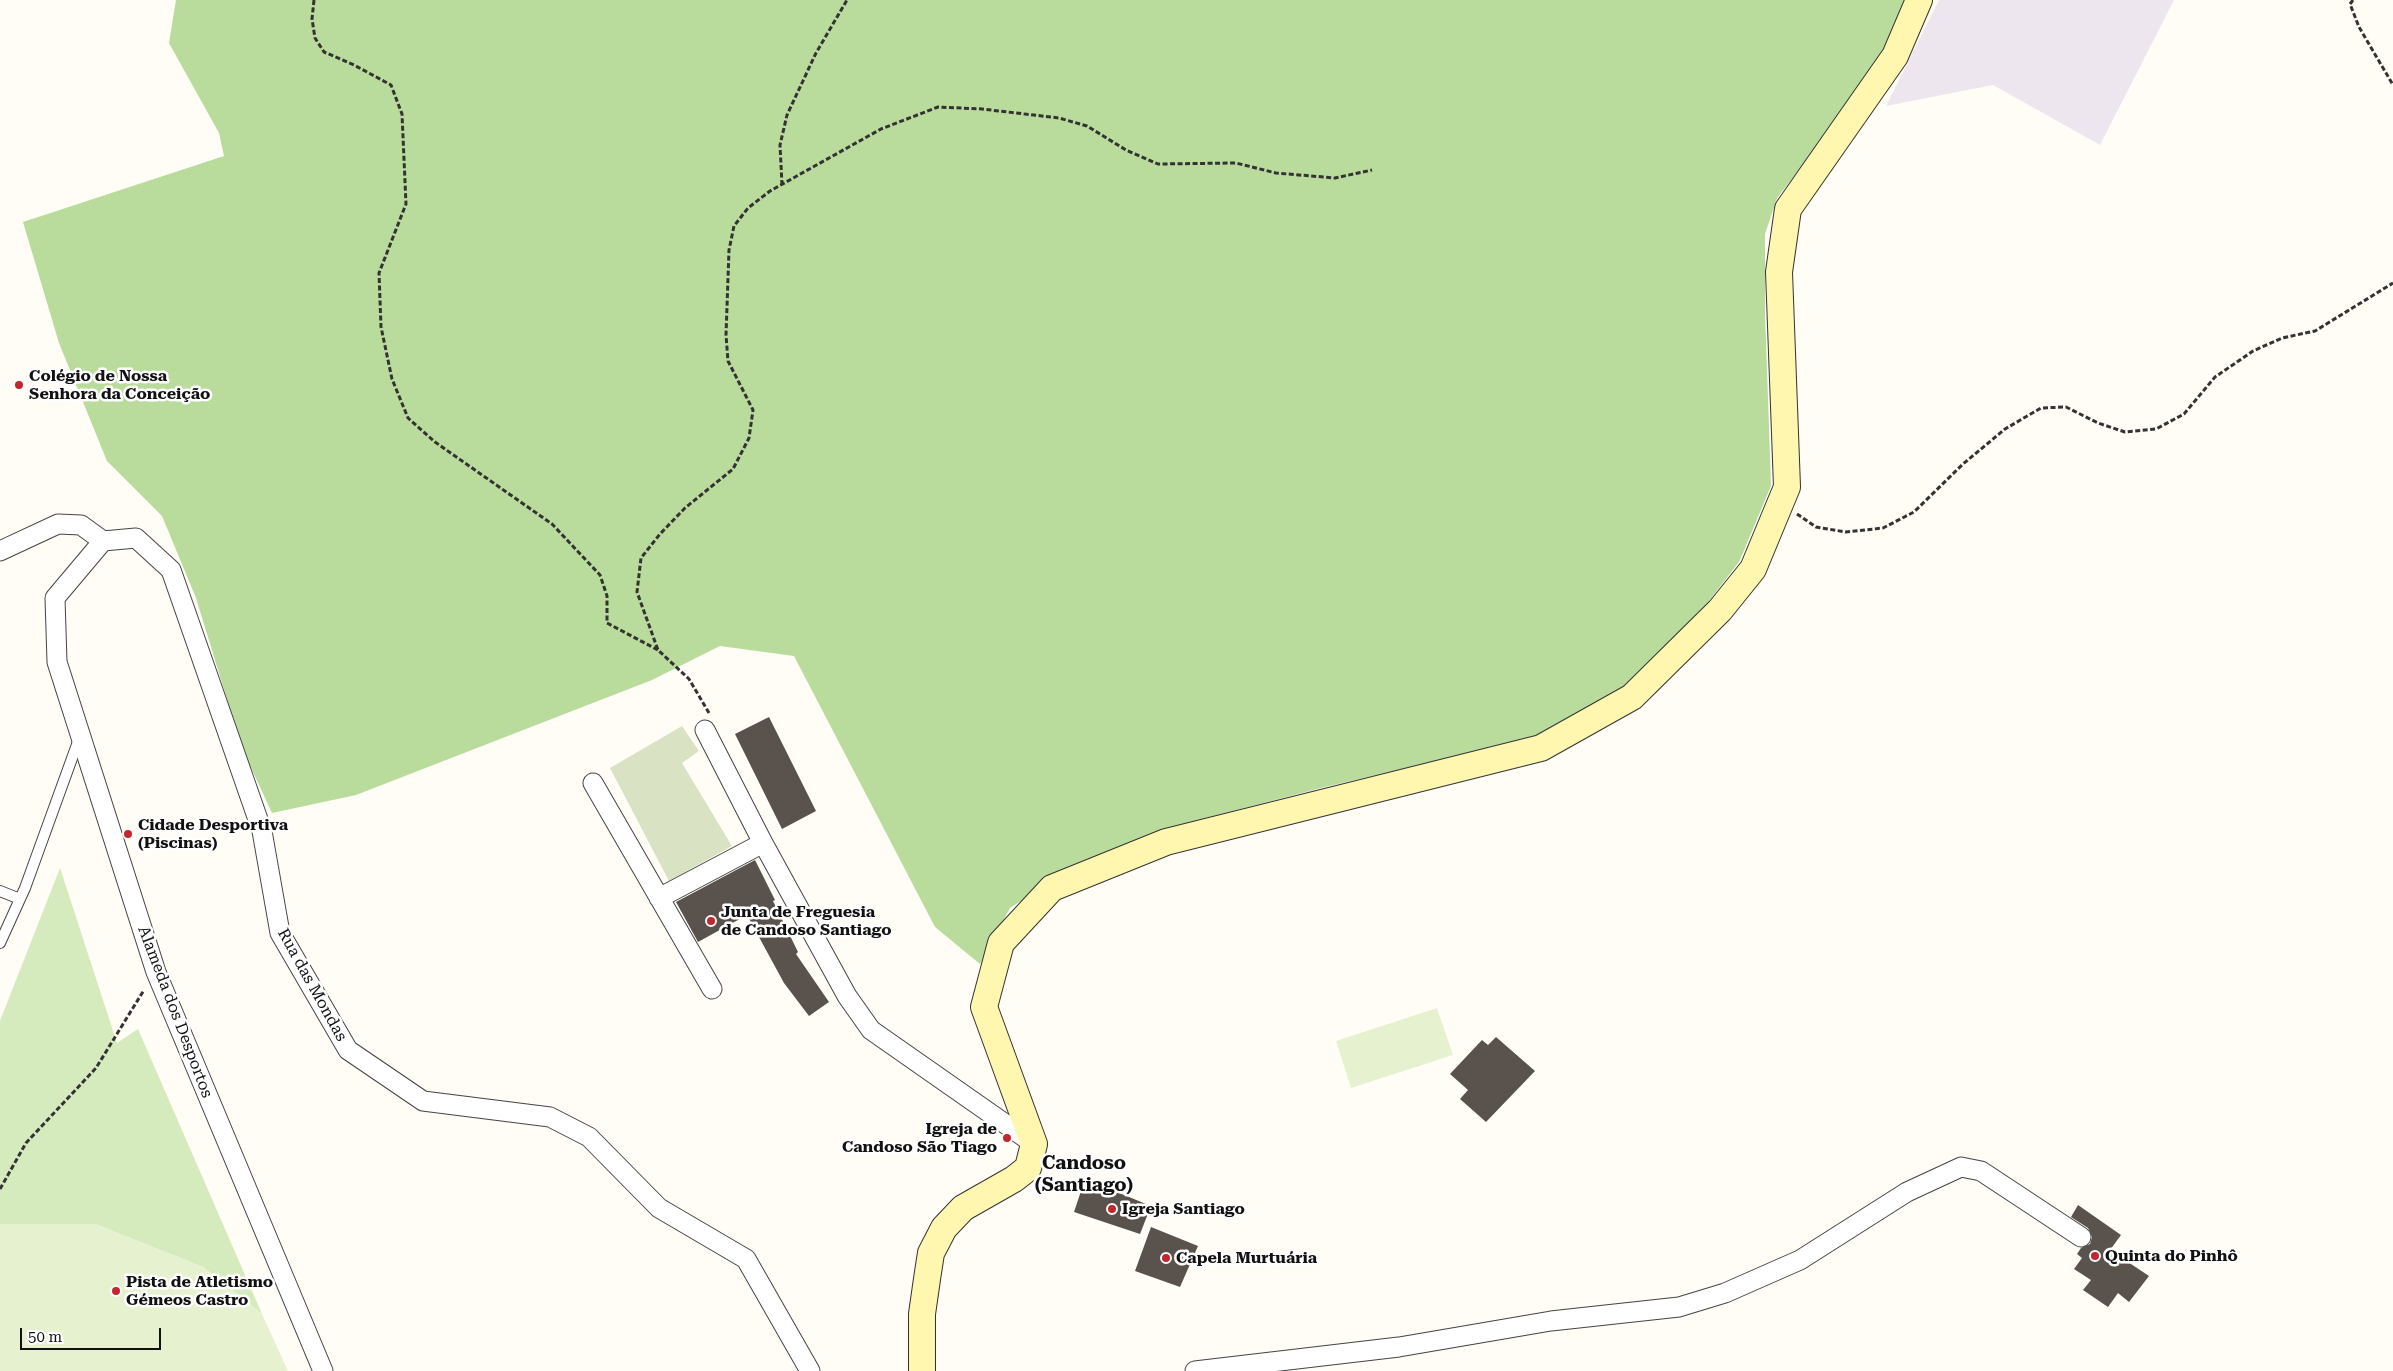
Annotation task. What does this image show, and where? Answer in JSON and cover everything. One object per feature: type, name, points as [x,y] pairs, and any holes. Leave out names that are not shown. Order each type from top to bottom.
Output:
[{"type":"street","points":[[922,1371],[922,1314],[931,1253],[944,1228],[963,1208],[1014,1179],[1028,1168],[1034,1144],[984,1007],[1000,943],[1052,888],[1166,842],[1541,748],[1632,697],[1720,610],[1753,569],[1787,487],[1779,272],[1788,208],[1896,56],[1919,0]]},
{"type":"street","points":[[0,551],[58,524],[81,525],[103,541]]},
{"type":"street","name":"Rua das Mondas","points":[[103,541],[136,538],[171,570],[262,831],[280,933],[348,1050],[423,1101],[550,1117],[589,1137],[659,1208],[746,1259],[810,1371]]},
{"type":"street","name":"Alameda dos Desportos","points":[[103,541],[55,598],[57,662],[156,972],[323,1371]]},
{"type":"street","points":[[705,730],[763,843],[847,996],[871,1030],[1034,1144]]},
{"type":"street","points":[[593,783],[712,989]]},
{"type":"street","points":[[659,898],[763,843]]},
{"type":"street","points":[[1195,1371],[1400,1347],[1551,1320],[1680,1307],[1725,1293],[1800,1260],[1907,1192],[1961,1167],[1981,1171],[2080,1237]]},
{"type":"lane","points":[[0,942],[20,899],[80,736]]},
{"type":"lane","points":[[0,891],[20,899]]},
{"type":"path","points":[[314,0],[312,19],[315,38],[324,52],[392,85],[402,114],[406,204],[379,273],[381,327],[392,379],[408,418],[435,442],[552,524],[600,575],[607,596],[607,624],[658,650],[689,679],[710,713],[705,730]]},
{"type":"path","points":[[782,184],[780,145],[787,115],[816,53],[847,0]]},
{"type":"path","points":[[2353,0],[2350,4],[2358,26],[2393,85]]},
{"type":"path","points":[[658,650],[637,592],[641,558],[660,534],[685,508],[733,469],[750,438],[753,410],[728,361],[729,250],[734,226],[748,208],[782,184],[882,130],[938,106],[1059,118],[1087,126],[1126,150],[1158,164],[1236,163],[1276,173],[1335,178],[1372,170]]},
{"type":"path","points":[[1781,502],[1816,527],[1846,532],[1883,528],[1914,512],[1963,464],[2005,430],[2041,408],[2066,407],[2098,423],[2125,432],[2156,429],[2184,414],[2215,377],[2253,351],[2282,338],[2315,331],[2393,283]]},
{"type":"path","points":[[0,1189],[26,1143],[96,1068],[156,972]]},
{"type":"shaded area","points":[[1939,0],[2174,0],[2100,145],[1993,85],[1886,106]]},
{"type":"green space","points":[[176,0],[1910,0],[1890,45],[1853,100],[1777,198],[1765,234],[1765,312],[1771,486],[1739,562],[1688,628],[1615,696],[1529,739],[1321,788],[1179,825],[1069,869],[1010,908],[980,964],[935,927],[794,656],[720,646],[652,680],[356,795],[272,813],[242,748],[196,598],[162,516],[107,461],[59,343],[23,222],[224,156],[219,133],[169,43]]},
{"type":"green space","points":[[682,726],[699,751],[682,763],[732,846],[669,881],[610,768]]},
{"type":"green space","points":[[60,868],[117,1043],[138,1029],[262,1314],[203,1267],[95,1224],[0,1224],[0,1021]]},
{"type":"green space","points":[[1437,1008],[1453,1055],[1351,1088],[1336,1041]]},
{"type":"green space","name":"Pista de Atletismo Gémeos Castro","points":[[0,1224],[95,1224],[203,1267],[262,1314],[288,1371],[0,1371]]},
{"type":"building","points":[[769,717],[816,811],[782,829],[735,734]]},
{"type":"building","points":[[755,860],[798,952],[796,954],[829,1002],[809,1016],[784,983],[747,915],[698,942],[676,902]]},
{"type":"building","points":[[1496,1037],[1535,1071],[1486,1122],[1460,1099],[1468,1090],[1450,1074],[1482,1040],[1488,1045]]},
{"type":"building","name":"Igreja Santiago","points":[[1085,1179],[1151,1206],[1140,1234],[1074,1212]]},
{"type":"building","name":"Quinta do Pinhô","points":[[2078,1205],[2121,1235],[2110,1250],[2149,1276],[2129,1302],[2118,1293],[2108,1307],[2083,1290],[2091,1280],[2074,1269],[2082,1258],[2077,1254],[2081,1248],[2090,1244],[2092,1237],[2088,1228],[2071,1217]]},
{"type":"building","name":"Capela Murtuária","points":[[1151,1227],[1198,1246],[1180,1287],[1135,1271]]},
{"type":"place","name":"Colégio de Nossa Senhora da Conceição","points":[[19,385]]},
{"type":"place","name":"Cidade Desportiva (Piscinas)","points":[[128,834]]},
{"type":"place","name":"Junta de Freguesia de Candoso Santiago","points":[[711,921]]},
{"type":"place","name":"Igreja de Candoso São Tiago","points":[[1007,1138]]},
{"type":"place","name":"Igreja Santiago","points":[[1112,1209]]},
{"type":"place","name":"Quinta do Pinhô","points":[[2095,1256]]},
{"type":"place","name":"Capela Murtuária","points":[[1166,1258]]},
{"type":"place","name":"Pista de Atletismo Gémeos Castro","points":[[116,1291]]},
{"type":"district","name":"Candoso (Santiago)","points":[[1084,1174]]}]
